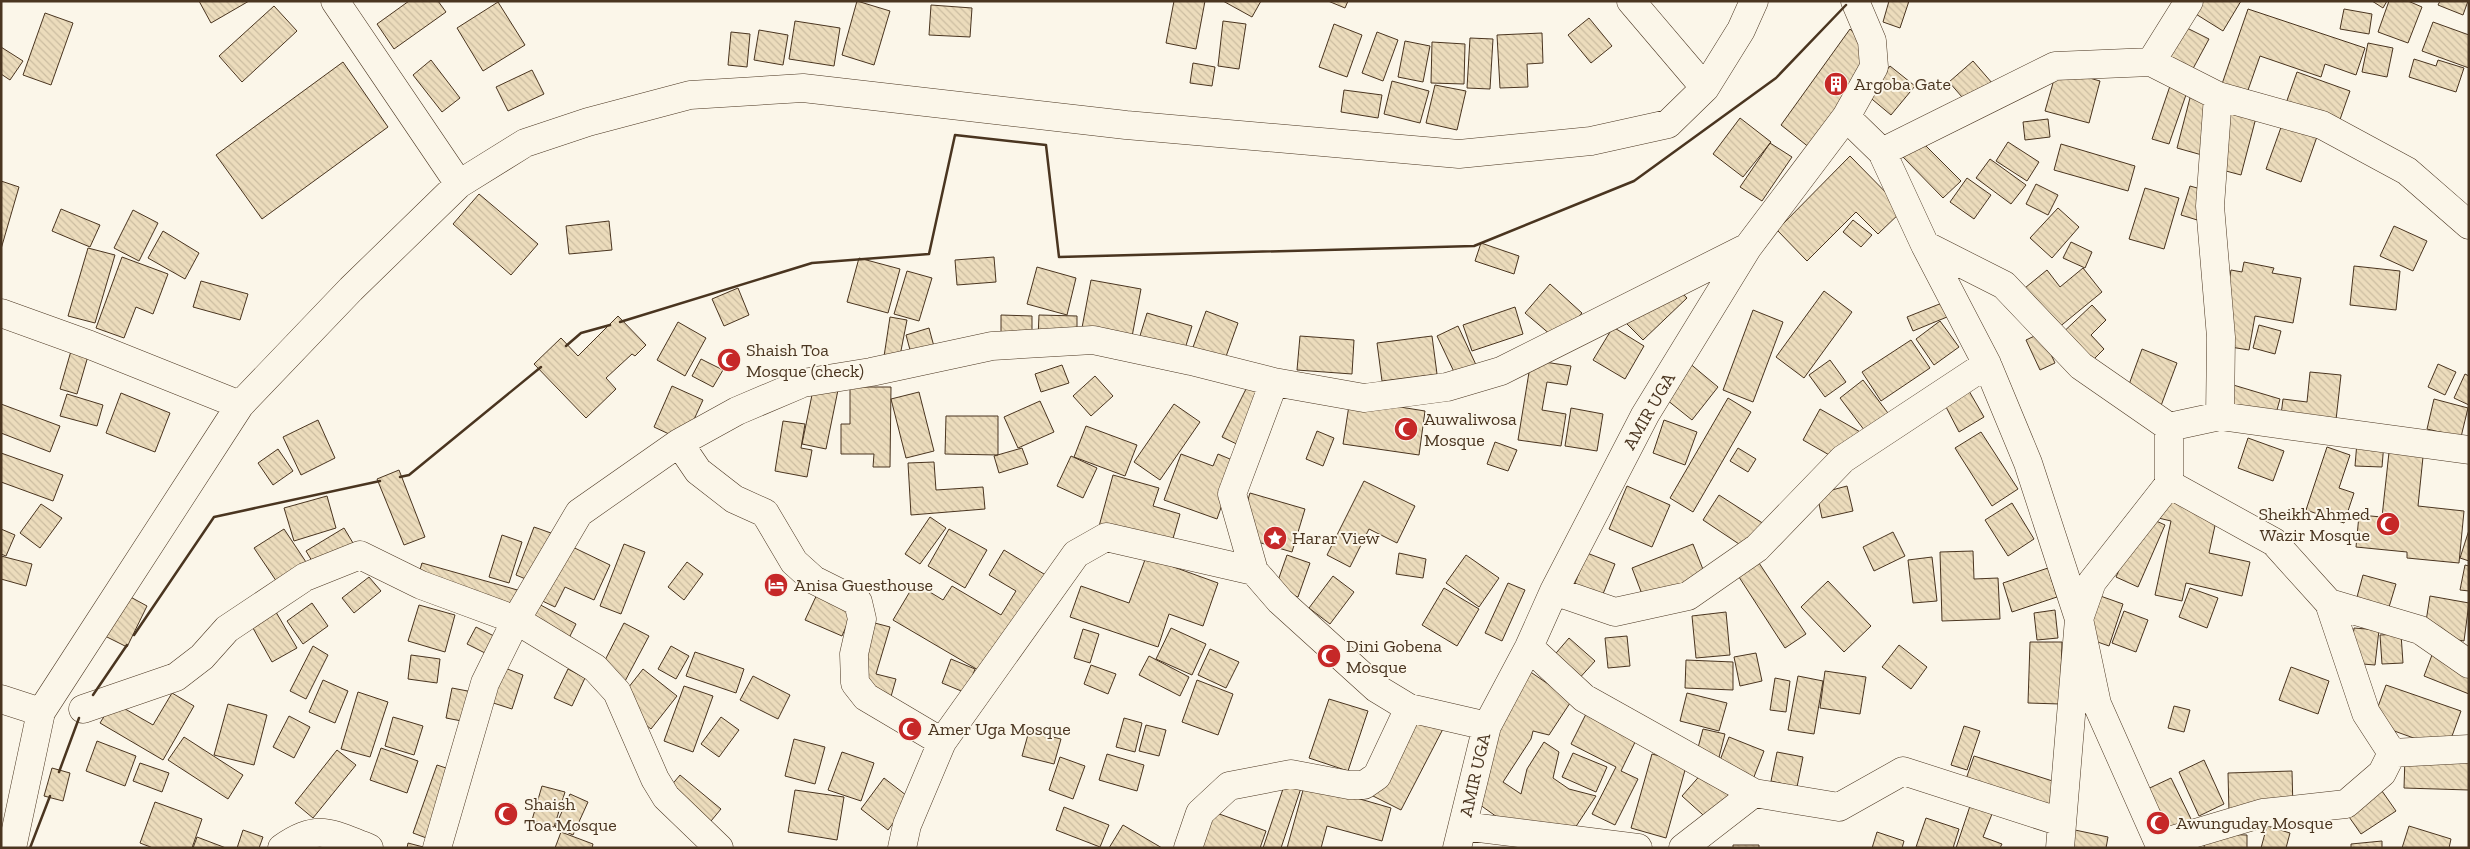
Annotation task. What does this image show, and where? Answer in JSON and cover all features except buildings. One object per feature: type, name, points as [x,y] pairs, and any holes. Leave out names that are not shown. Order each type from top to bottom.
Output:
[{"type":"street","points":[[335,1],[459,184]]},
{"type":"street","points":[[1631,1],[1705,88]]},
{"type":"street","points":[[12,848],[41,712],[240,405],[351,289],[459,184],[525,143],[588,122],[690,95],[803,88],[1126,125],[1459,154],[1592,141],[1668,124],[1705,88],[1741,30],[1754,1]]},
{"type":"street","points":[[2151,62],[2190,1]]},
{"type":"street","name":"AMIR UGA","points":[[1460,837],[1487,726],[1529,647],[1554,591],[1644,415],[1748,247],[1846,117],[1874,67],[1872,41],[1861,7]]},
{"type":"street","points":[[1882,152],[2055,66],[2151,62],[2218,96],[2322,126],[2407,171],[2469,225]]},
{"type":"street","points":[[2218,96],[2210,206],[2220,337],[2220,416]]},
{"type":"street","points":[[1846,117],[1882,152],[1925,245],[1987,364],[2028,463],[2079,619],[2097,704],[2160,846],[2263,813],[2346,804],[2382,773],[2392,753]]},
{"type":"street","points":[[1925,245],[2004,285],[2081,366],[2169,427],[2220,416],[2469,450]]},
{"type":"street","points":[[437,848],[485,683],[516,620],[579,513],[679,443],[737,411],[803,384],[871,372],[992,346],[1093,340],[1191,361],[1274,382],[1364,398],[1447,387],[1501,371],[1748,247]]},
{"type":"street","points":[[1,313],[90,345],[240,405]]},
{"type":"street","points":[[1554,591],[1615,612],[1688,596],[1757,548],[1843,459],[1987,364]]},
{"type":"street","points":[[1274,382],[1232,494],[1254,571],[1280,601],[1376,688],[1408,708],[1487,726]]},
{"type":"street","points":[[1529,647],[1584,698],[1754,793],[1839,807],[1903,771],[2060,835],[2079,619],[2092,582],[2169,484],[2169,427]]},
{"type":"street","points":[[679,443],[698,471],[734,499],[765,513],[794,562],[807,574],[814,580],[858,602],[862,619],[854,654],[855,683],[866,697],[942,742]]},
{"type":"street","points":[[2169,484],[2274,542],[2329,603],[2366,713],[2392,753]]},
{"type":"street","points":[[902,848],[907,825],[942,742],[1076,554],[1106,537],[1254,571]]},
{"type":"street","points":[[83,709],[176,677],[202,657],[227,629],[305,577],[360,555],[421,585],[516,620],[595,668],[617,692],[655,779],[666,797],[719,848]]},
{"type":"street","points":[[2329,603],[2420,630],[2469,664]]},
{"type":"street","points":[[1,699],[41,712]]},
{"type":"street","points":[[1188,848],[1200,813],[1229,786],[1291,774],[1349,785],[1364,785],[1377,776],[1408,708]]},
{"type":"street","points":[[2392,753],[2469,749]]},
{"type":"street","points":[[1683,848],[1754,793]]},
{"type":"street","points":[[282,848],[297,837],[324,831],[369,848]]},
{"type":"street","points":[[1460,837],[1638,848]]},
{"type":"wall","points":[[620,322],[812,263],[929,254],[955,135],[1046,145],[1059,257],[1474,246],[1634,181],[1776,78],[1846,5]]},
{"type":"wall","points":[[566,346],[581,333],[610,325]]},
{"type":"wall","points":[[400,477],[409,475],[541,367]]},
{"type":"wall","points":[[134,635],[214,517],[380,481]]},
{"type":"wall","points":[[93,695],[127,645]]},
{"type":"wall","points":[[59,772],[79,718]]},
{"type":"wall","points":[[30,848],[50,796]]},
{"type":"place","name":"Argoba Gate","points":[[1836,84]]},
{"type":"place","name":"Shaish Toa Mosque (check)","points":[[729,360]]},
{"type":"place","name":"Auwaliwosa Mosque","points":[[1406,429]]},
{"type":"place","name":"Sheikh Ahmed Wazir Mosque","points":[[2388,524]]},
{"type":"place","name":"Harar View","points":[[1275,538]]},
{"type":"place","name":"Anisa Guesthouse","points":[[776,585]]},
{"type":"place","name":"Dini Gobena Mosque","points":[[1329,656]]},
{"type":"place","name":"Amer Uga Mosque","points":[[910,729]]},
{"type":"place","name":"Shaish Toa Mosque","points":[[506,814]]},
{"type":"place","name":"Awunguday Mosque","points":[[2158,823]]}]
